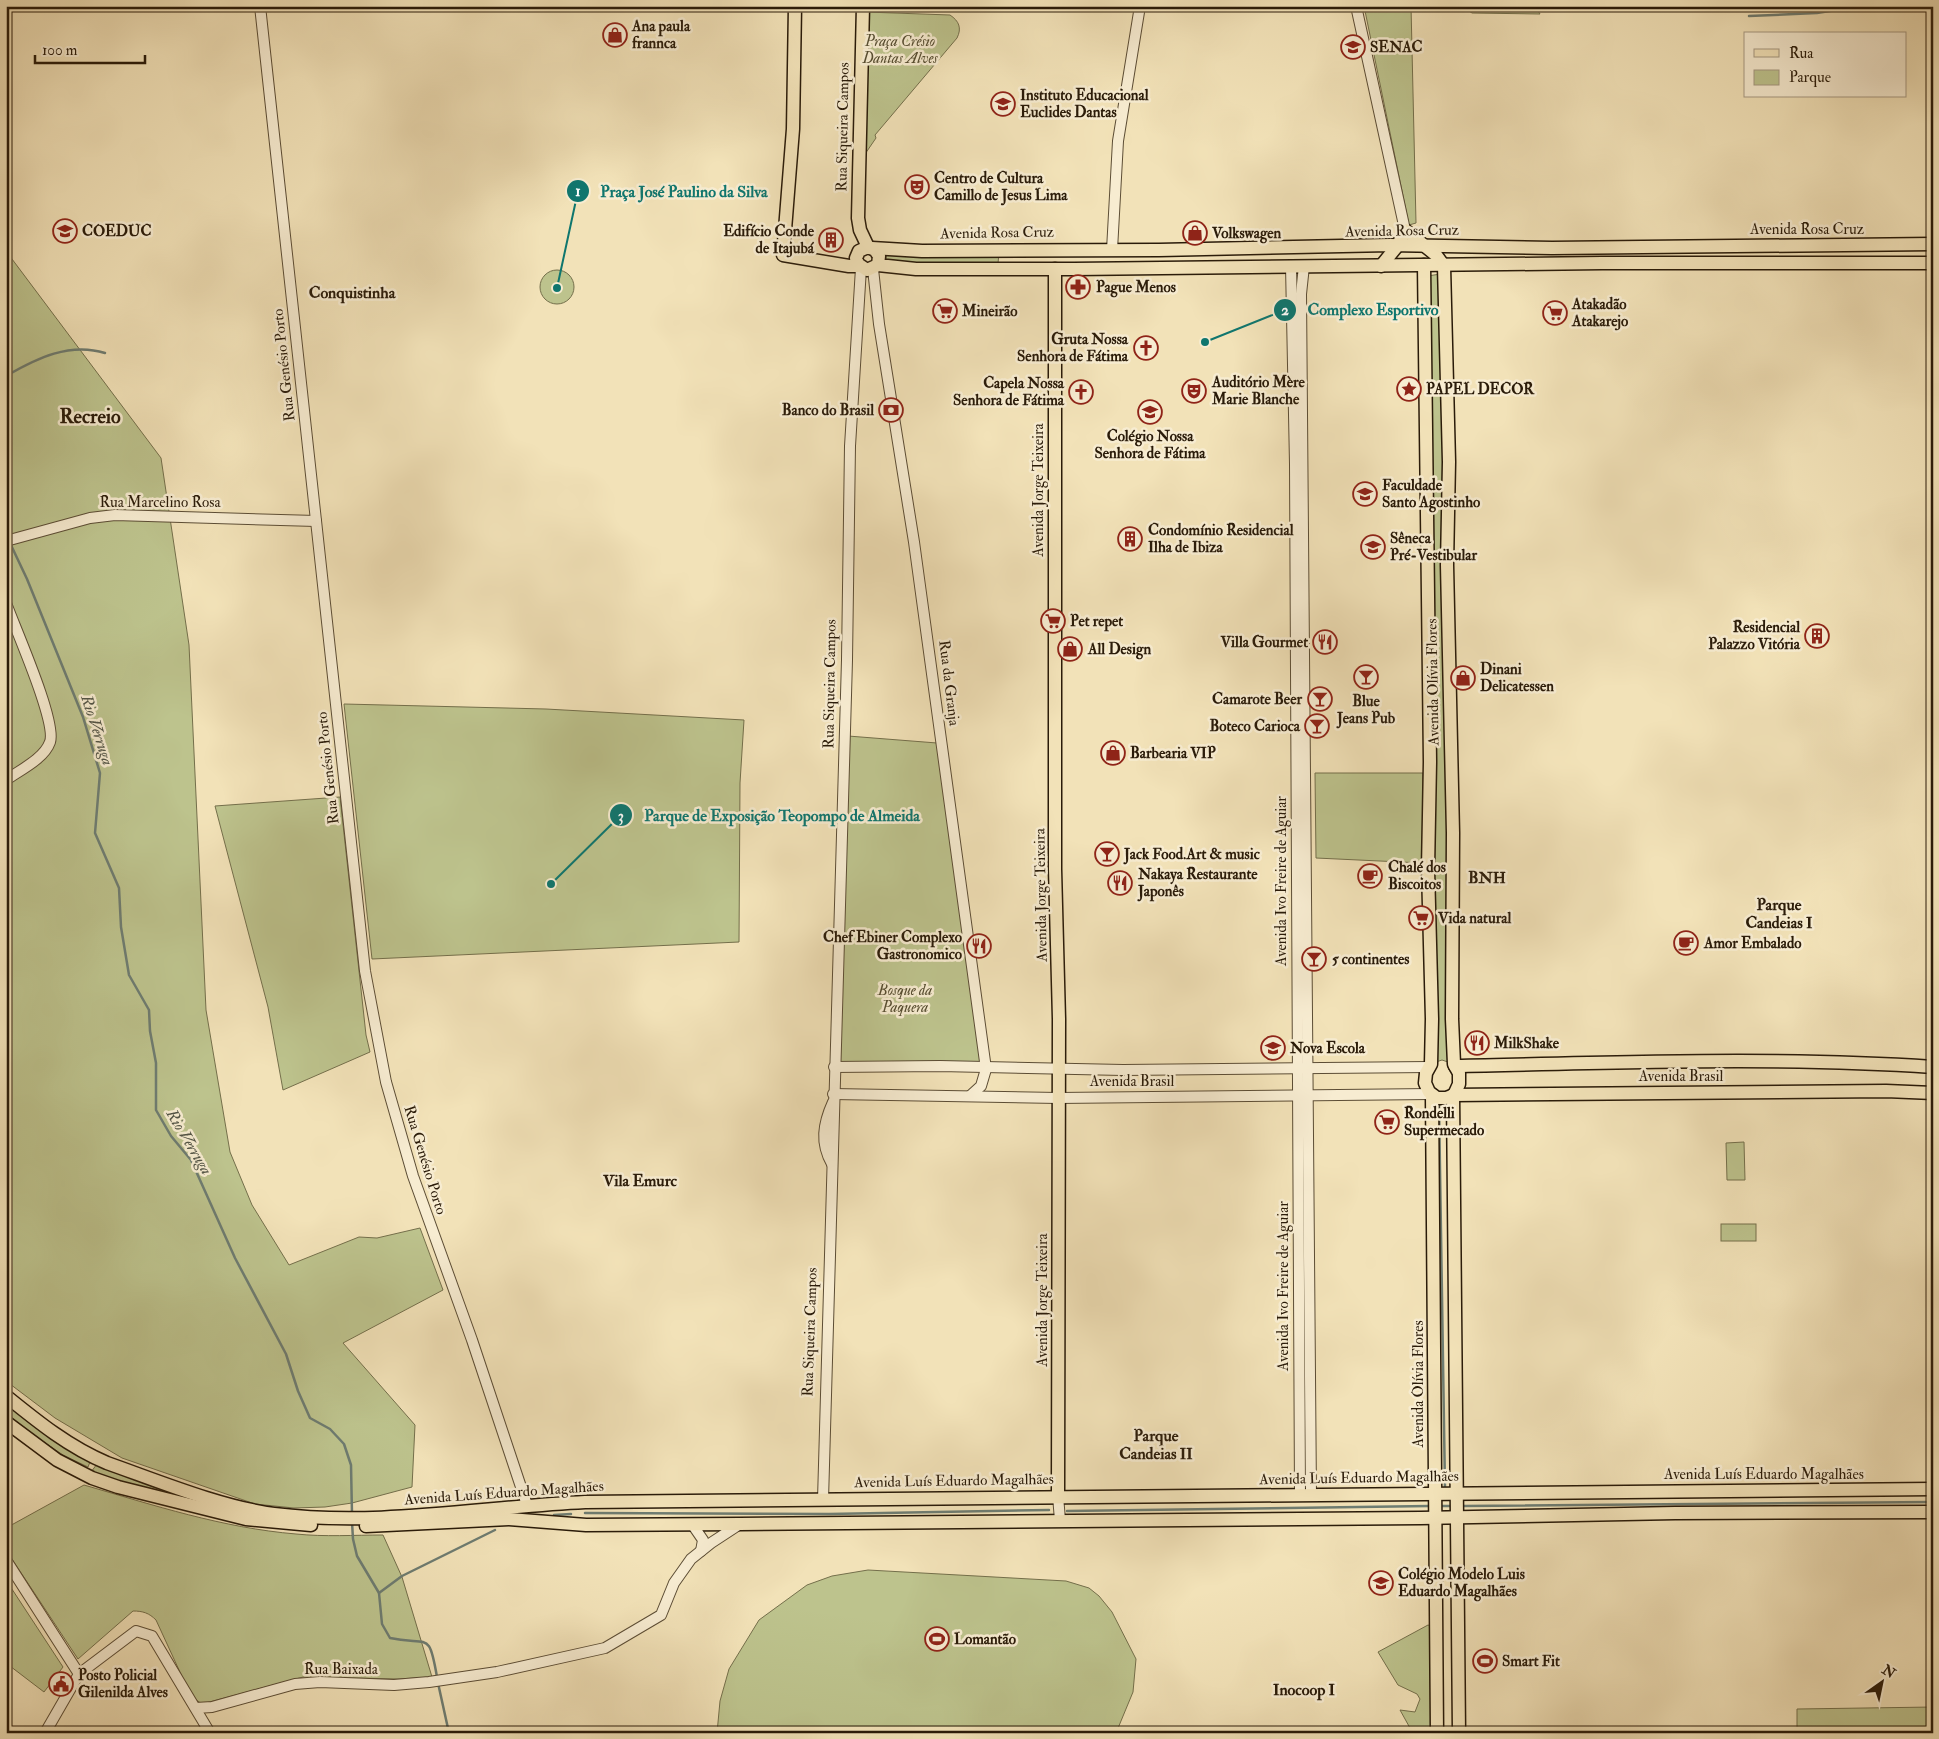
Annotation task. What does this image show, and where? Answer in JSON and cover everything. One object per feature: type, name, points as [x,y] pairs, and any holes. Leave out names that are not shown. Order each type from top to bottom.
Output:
[{"type":"main road","points":[[794,6],[793,129],[783,255],[849,266],[916,269],[1927,263]]},
{"type":"main road","name":"Rua Siqueira Campos","points":[[863,6],[858,218],[860,230],[870,248]]},
{"type":"main road","points":[[1381,266],[1398,245],[1405,230],[1424,245],[1429,265]]},
{"type":"main road","points":[[1927,244],[1916,248],[1914,254],[1927,263]]},
{"type":"main road","name":"Avenida Rosa Cruz","points":[[870,248],[922,251],[1398,245],[1634,247],[1927,244]]},
{"type":"main road","points":[[1790,245],[1797,255],[1792,263]]},
{"type":"main road","points":[[1429,265],[1450,246]]},
{"type":"main road","points":[[1632,264],[1628,256],[1634,247]]},
{"type":"main road","points":[[870,248],[879,256],[868,267],[856,259],[858,253],[870,248]]},
{"type":"main road","points":[[1255,248],[1262,256],[1256,266]]},
{"type":"main road","points":[[1007,249],[1001,258],[1002,264],[1008,269]]},
{"type":"main road","name":"Avenida Olívia Flores","points":[[1429,265],[1430,1065],[1425,1083],[1431,1093],[1437,1733]]},
{"type":"main road","name":"Avenida Olívia Flores","points":[[1444,266],[1449,462],[1447,565],[1453,833],[1454,1065],[1459,1072],[1459,1084],[1453,1095],[1459,1733]]},
{"type":"main road","name":"Avenida Jorge Teixeira","points":[[1055,269],[1055,869],[1059,1019],[1058,1496]]},
{"type":"main road","points":[[1429,835],[1453,833]]},
{"type":"main road","points":[[1429,850],[1452,848]]},
{"type":"main road","name":"Avenida Brasil","points":[[1430,1065],[1442,1060],[1454,1065],[1669,1062],[1868,1063],[1933,1067]]},
{"type":"main road","name":"Avenida Brasil","points":[[1431,1093],[1446,1098],[1453,1095],[1886,1091],[1933,1093]]},
{"type":"main road","name":"Avenida Luís Eduardo Magalhães","points":[[6,1396],[48,1429],[85,1454],[123,1469],[247,1509],[338,1522]]},
{"type":"main road","name":"Avenida Luís Eduardo Magalhães","points":[[6,1422],[39,1448],[80,1472],[118,1487],[246,1519],[285,1524],[501,1519],[586,1525],[1933,1512]]},
{"type":"main road","points":[[80,1472],[88,1471],[92,1465],[90,1458],[85,1454]]},
{"type":"main road","name":"Avenida Luís Eduardo Magalhães","points":[[371,1521],[527,1505],[586,1502],[1933,1489]]},
{"type":"main road","points":[[586,1502],[582,1506],[580,1515],[586,1525]]},
{"type":"main road","points":[[1436,1659],[1450,1663],[1459,1654]]},
{"type":"main road","points":[[1437,1682],[1444,1677],[1449,1677],[1459,1684]]},
{"type":"street","name":"Rua Genésio Porto","points":[[260,6],[365,971],[381,1058],[413,1176],[472,1340],[527,1505]]},
{"type":"street","points":[[1112,250],[1118,141],[1140,6]]},
{"type":"street","points":[[1356,6],[1405,230]]},
{"type":"street","name":"Avenida Ivo Freire de Aguiar","points":[[1298,266],[1306,1496]]},
{"type":"street","name":"Rua Siqueira Campos","points":[[823,1500],[832,1165],[824,1146],[823,1136],[833,1098],[847,651],[850,446],[868,267]]},
{"type":"street","name":"Rua da Granja","points":[[868,267],[879,324],[933,672],[986,1069]]},
{"type":"street","name":"Rua Marcelino Rosa","points":[[11,539],[90,518],[115,514],[316,521]]},
{"type":"street","points":[[6,602],[44,706],[51,733],[46,750],[6,780]]},
{"type":"street","name":"Avenida Brasil","points":[[834,1067],[940,1066],[986,1069],[1058,1068],[1123,1070],[1430,1065]]},
{"type":"street","points":[[970,1096],[980,1086],[986,1069]]},
{"type":"street","name":"Avenida Brasil","points":[[833,1098],[1303,1096],[1431,1093]]},
{"type":"street","name":"Avenida Jorge Teixeira","points":[[1058,1496],[1060,1520]]},
{"type":"street","points":[[692,1524],[701,1534],[703,1540],[701,1551]]},
{"type":"street","points":[[701,1551],[740,1524]]},
{"type":"street","name":"Rua Baixada","points":[[196,1708],[212,1707],[308,1683],[394,1685],[429,1682],[497,1672],[606,1648],[661,1616],[674,1583],[691,1559],[701,1551]]},
{"type":"street","points":[[6,1560],[79,1674]]},
{"type":"street","points":[[45,1733],[79,1674],[131,1633],[143,1631],[152,1636],[210,1733]]},
{"type":"green space","points":[[1364,6],[1411,6],[1416,223],[1409,225]]},
{"type":"green space","points":[[1467,6],[1535,6],[1540,14],[1472,13],[1466,9]]},
{"type":"green space","name":"Praça Crésio Dantas Alves","points":[[866,12],[950,15],[957,22],[959,34],[875,135],[876,138],[863,157]]},
{"type":"green space","points":[[886,250],[999,253],[998,263],[886,263]]},
{"type":"green space","points":[[6,251],[161,458],[189,645],[206,1010],[230,1152],[252,1205],[289,1265],[359,1237],[377,1238],[420,1228],[443,1290],[343,1343],[415,1425],[412,1487],[352,1503],[325,1507],[294,1508],[255,1504],[122,1458],[55,1418],[6,1381]]},
{"type":"green space","points":[[557,270],[569,275],[574,287],[569,299],[557,304],[545,299],[540,287],[545,275]]},
{"type":"green space","points":[[1441,274],[1454,1064],[1442,1060],[1430,1064],[1427,276]]},
{"type":"green space","points":[[344,704],[546,709],[744,720],[740,783],[739,942],[372,959]]},
{"type":"green space","name":"Bosque da Paquera","points":[[848,736],[937,743],[981,1064],[838,1067]]},
{"type":"green space","points":[[1315,773],[1423,773],[1422,863],[1316,858]]},
{"type":"green space","points":[[340,797],[366,1035],[370,1052],[283,1090],[268,1007],[215,806]]},
{"type":"green space","points":[[1744,1142],[1745,1180],[1727,1180],[1726,1143]]},
{"type":"green space","points":[[1721,1224],[1756,1224],[1756,1241],[1721,1241]]},
{"type":"green space","points":[[6,1398],[90,1462],[88,1467],[63,1455],[6,1416]]},
{"type":"green space","points":[[97,1464],[249,1515],[109,1479],[91,1472]]},
{"type":"green space","points":[[84,1485],[188,1515],[242,1527],[307,1535],[383,1535],[402,1577],[432,1677],[398,1679],[303,1677],[202,1704],[191,1696],[156,1620],[148,1614],[137,1611],[133,1611],[78,1659],[6,1550],[6,1528]]},
{"type":"green space","name":"Lomantão","points":[[868,1570],[1066,1581],[1089,1588],[1099,1596],[1112,1612],[1136,1659],[1133,1692],[1116,1733],[717,1733],[720,1701],[729,1669],[759,1620],[807,1585],[832,1576]]},
{"type":"green space","points":[[6,1580],[63,1667],[44,1692],[6,1663]]},
{"type":"green space","points":[[1428,1625],[1431,1626],[1433,1733],[1404,1733],[1410,1728],[1400,1710],[1415,1712],[1420,1699],[1417,1694],[1398,1685],[1378,1652]]},
{"type":"green space","points":[[1933,1707],[1933,1733],[1797,1733],[1797,1709]]},
{"type":"waterway","points":[[1749,16],[1817,13],[1861,6]]},
{"type":"waterway","points":[[6,376],[30,363],[66,351],[79,349],[105,353]]},
{"type":"waterway","name":"Rio Verruga","points":[[10,543],[27,579],[83,717],[100,773],[95,833],[119,888],[121,927],[129,975],[149,1010],[150,1031],[156,1063],[156,1110],[171,1136],[191,1160],[235,1258],[286,1354],[298,1391],[310,1418],[330,1429],[344,1444],[351,1465],[352,1514]]},
{"type":"waterway","points":[[1439,1105],[1445,1488]]},
{"type":"waterway","points":[[1463,1506],[1933,1502]]},
{"type":"waterway","points":[[1067,1511],[1429,1506]]},
{"type":"waterway","points":[[1440,1506],[1452,1506]]},
{"type":"waterway","points":[[585,1513],[829,1514],[1049,1510]]},
{"type":"waterway","points":[[554,1515],[571,1514]]},
{"type":"waterway","name":"Rio Verruga","points":[[352,1522],[357,1556],[379,1593],[382,1624],[390,1638],[420,1641],[429,1646],[437,1677]]},
{"type":"waterway","points":[[379,1593],[402,1576],[495,1530]]},
{"type":"waterway","name":"Rio Verruga","points":[[438,1683],[449,1733]]},
{"type":"place","name":"Ana paula frannca","points":[[615,35]]},
{"type":"place","name":"SENAC","points":[[1353,47]]},
{"type":"place","name":"Instituto Educacional Euclides Dantas","points":[[1003,104]]},
{"type":"place","name":"Centro de Cultura Camillo de Jesus Lima","points":[[917,187]]},
{"type":"place","name":"COEDUC","points":[[65,231]]},
{"type":"place","name":"Volkswagen","points":[[1195,233]]},
{"type":"place","name":"Edifício Conde de Itajubá","points":[[831,240]]},
{"type":"place","name":"Pague Menos","points":[[1078,287]]},
{"type":"place","name":"Praça José Paulino da Silva","points":[[557,288]]},
{"type":"place","name":"Mineirão","points":[[945,311]]},
{"type":"place","name":"Atakadão Atakarejo","points":[[1555,313]]},
{"type":"place","name":"Complexo Esportivo","points":[[1205,342]]},
{"type":"place","name":"Gruta Nossa Senhora de Fátima","points":[[1146,348]]},
{"type":"place","name":"PAPEL DECOR","points":[[1409,389]]},
{"type":"place","name":"Auditório Mère Marie Blanche","points":[[1194,391]]},
{"type":"place","name":"Capela Nossa Senhora de Fátima","points":[[1081,392]]},
{"type":"place","name":"Banco do Brasil","points":[[891,410]]},
{"type":"place","name":"Colégio Nossa Senhora de Fátima","points":[[1150,412]]},
{"type":"place","name":"Faculdade Santo Agostinho","points":[[1365,494]]},
{"type":"place","name":"Condomínio Residencial Ilha de Ibiza","points":[[1130,539]]},
{"type":"place","name":"Sêneca Pré-Vestibular","points":[[1373,547]]},
{"type":"place","name":"Pet repet","points":[[1053,621]]},
{"type":"place","name":"Residencial Palazzo Vitória","points":[[1817,636]]},
{"type":"place","name":"Villa Gourmet","points":[[1325,642]]},
{"type":"place","name":"All Design","points":[[1070,649]]},
{"type":"place","name":"Blue Jeans Pub","points":[[1366,677]]},
{"type":"place","name":"Dinani Delicatessen","points":[[1463,678]]},
{"type":"place","name":"Camarote Beer","points":[[1320,699]]},
{"type":"place","name":"Boteco Carioca","points":[[1317,726]]},
{"type":"place","name":"Barbearia VIP","points":[[1113,753]]},
{"type":"place","name":"Jack Food.Art & music","points":[[1107,854]]},
{"type":"place","name":"Chalé dos Biscoitos","points":[[1370,876]]},
{"type":"place","name":"Nakaya Restaurante Japonês","points":[[1120,883]]},
{"type":"place","name":"Parque de Exposição Teopompo de Almeida","points":[[551,884]]},
{"type":"place","name":"Vida natural","points":[[1421,918]]},
{"type":"place","name":"Amor Embalado","points":[[1686,943]]},
{"type":"place","name":"Chef Ebiner Complexo Gastronomico","points":[[979,946]]},
{"type":"place","name":"5 continentes","points":[[1314,959]]},
{"type":"place","name":"MilkShake","points":[[1477,1043]]},
{"type":"place","name":"Nova Escola","points":[[1273,1048]]},
{"type":"place","name":"Rondelli Supermecado","points":[[1387,1122]]},
{"type":"place","name":"Colégio Modelo Luis Eduardo Magalhães","points":[[1381,1583]]},
{"type":"place","name":"Lomantão","points":[[937,1639]]},
{"type":"place","name":"Smart Fit","points":[[1485,1661]]},
{"type":"place","name":"Posto Policial Gilenilda Alves","points":[[61,1684]]},
{"type":"district","name":"Conquistinha","points":[[352,293]]},
{"type":"district","name":"Recreio","points":[[90,416]]},
{"type":"district","name":"BNH","points":[[1487,878]]},
{"type":"district","name":"Parque Candeias I","points":[[1779,914]]},
{"type":"district","name":"Vila Emurc","points":[[640,1181]]},
{"type":"district","name":"Parque Candeias II","points":[[1156,1445]]},
{"type":"district","name":"Inocoop I","points":[[1304,1690]]}]
